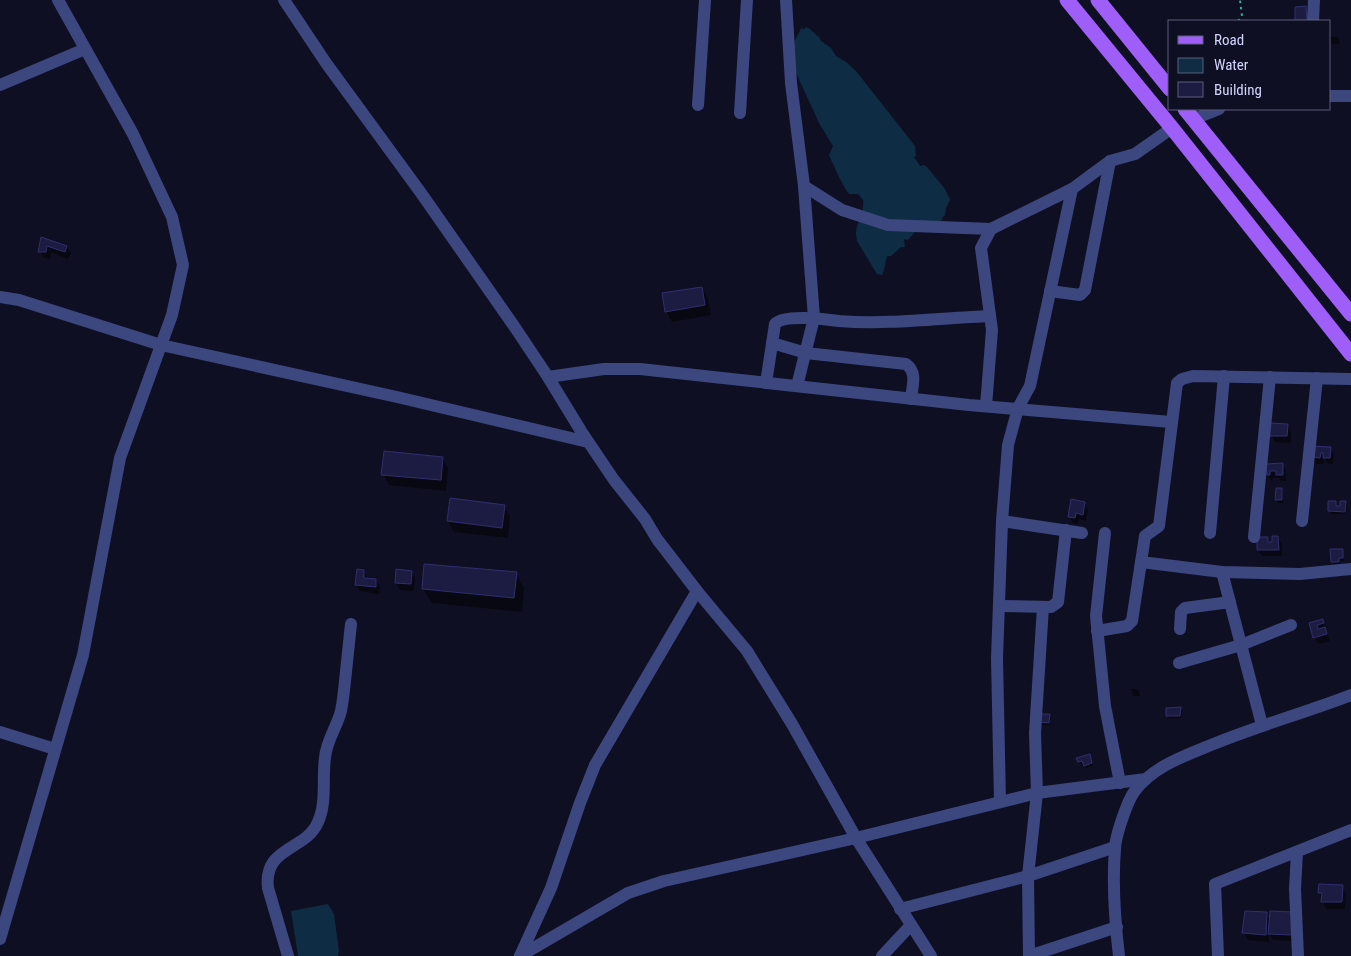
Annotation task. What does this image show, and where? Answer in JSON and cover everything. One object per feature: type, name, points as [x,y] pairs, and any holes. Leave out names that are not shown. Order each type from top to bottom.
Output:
[{"type":"main road","points":[[1067,0],[1172,128],[1351,354]]},
{"type":"main road","points":[[1098,0],[1168,87]]},
{"type":"main road","points":[[1190,114],[1351,314]]},
{"type":"street","points":[[0,939],[83,655],[120,458],[172,315],[183,265],[172,217],[133,134],[58,0]]},
{"type":"street","points":[[284,0],[326,63],[421,193],[548,377],[614,480],[697,591],[747,651],[792,724],[856,838],[931,956]]},
{"type":"street","points":[[698,104],[705,0]]},
{"type":"street","points":[[740,113],[746,0]]},
{"type":"street","points":[[786,0],[791,83],[804,186],[814,318],[797,386]]},
{"type":"street","points":[[1313,20],[1314,0]]},
{"type":"street","points":[[0,85],[85,49]]},
{"type":"street","points":[[1331,96],[1351,96]]},
{"type":"street","points":[[1190,114],[1213,110]]},
{"type":"street","points":[[804,186],[842,210],[888,225],[990,229],[1072,189],[1110,161],[1134,154],[1172,128]]},
{"type":"street","points":[[1050,291],[1080,295],[1085,290],[1110,161]]},
{"type":"street","points":[[1000,802],[997,658],[1002,521],[1008,445],[1018,408],[1030,386],[1072,189]]},
{"type":"street","points":[[986,406],[992,330],[981,248],[990,229]]},
{"type":"street","points":[[0,297],[19,300],[161,346],[397,397],[588,442]]},
{"type":"street","points":[[766,383],[777,321],[814,318],[858,322],[990,316]]},
{"type":"street","points":[[772,343],[806,353],[906,364],[912,369],[914,374],[911,399]]},
{"type":"street","points":[[548,377],[604,369],[640,369],[911,399],[1171,422]]},
{"type":"street","points":[[1098,631],[1127,626],[1132,621],[1145,536],[1159,526],[1177,383],[1182,379],[1193,376],[1351,379]]},
{"type":"street","points":[[1210,533],[1224,376]]},
{"type":"street","points":[[1254,537],[1270,377]]},
{"type":"street","points":[[1302,521],[1317,378]]},
{"type":"street","points":[[1002,521],[1082,533]]},
{"type":"street","points":[[999,606],[1051,608],[1058,602],[1066,530]]},
{"type":"street","points":[[1105,533],[1096,616],[1105,706],[1120,783]]},
{"type":"street","points":[[1142,562],[1222,572],[1300,574],[1351,569]]},
{"type":"street","points":[[1222,572],[1262,725]]},
{"type":"street","points":[[520,956],[551,888],[595,765],[697,591]]},
{"type":"street","points":[[1180,629],[1181,612],[1185,608],[1230,602]]},
{"type":"street","points":[[1043,607],[1035,733],[1037,793],[1028,876],[1029,956],[1117,927]]},
{"type":"street","points":[[288,956],[268,888],[267,877],[270,867],[277,858],[312,832],[318,823],[323,796],[325,757],[341,710],[352,624]]},
{"type":"street","points":[[1178,663],[1241,644],[1291,625]]},
{"type":"street","points":[[1120,956],[1114,885],[1115,847],[1125,812],[1133,793],[1146,779],[1164,766],[1195,751],[1262,725],[1351,695]]},
{"type":"street","points":[[0,732],[55,749]]},
{"type":"street","points":[[520,956],[628,893],[664,881],[856,838],[1037,793],[1146,779]]},
{"type":"street","points":[[1218,956],[1215,884],[1351,830]]},
{"type":"street","points":[[900,909],[1028,876],[1115,847]]},
{"type":"street","points":[[1296,852],[1295,888],[1298,956]]},
{"type":"street","points":[[882,956],[911,925]]},
{"type":"path","points":[[1239,20],[1242,16],[1240,0]]},
{"type":"water","points":[[806,27],[831,48],[836,56],[856,71],[915,146],[916,156],[914,157],[920,166],[924,165],[927,167],[945,189],[950,200],[945,215],[938,224],[915,232],[908,240],[904,239],[905,247],[901,247],[891,256],[887,256],[882,275],[877,274],[857,241],[856,229],[863,209],[863,200],[858,194],[849,194],[841,180],[829,155],[833,146],[819,123],[794,67],[792,45],[801,28],[804,29]]},
{"type":"water","points":[[328,904],[334,914],[338,956],[298,956],[291,911]]},
{"type":"building","points":[[1306,6],[1307,20],[1295,20],[1295,7]]},
{"type":"building","points":[[41,237],[67,246],[65,252],[47,246],[46,252],[38,252]]},
{"type":"building","points":[[702,287],[705,305],[665,312],[662,293]]},
{"type":"building","points":[[1270,423],[1288,424],[1287,436],[1269,436]]},
{"type":"building","points":[[1311,446],[1331,447],[1330,458],[1323,458],[1323,453],[1321,453],[1320,458],[1311,457]]},
{"type":"building","points":[[384,451],[443,457],[441,480],[381,475]]},
{"type":"building","points":[[1283,463],[1283,475],[1276,475],[1276,471],[1270,471],[1270,475],[1267,475],[1266,464]]},
{"type":"building","points":[[1276,488],[1282,488],[1282,500],[1275,500]]},
{"type":"building","points":[[450,498],[505,505],[502,528],[447,521]]},
{"type":"building","points":[[1071,499],[1085,502],[1083,515],[1076,513],[1075,518],[1068,517]]},
{"type":"building","points":[[1328,501],[1336,501],[1336,506],[1340,506],[1340,501],[1346,501],[1345,512],[1328,511]]},
{"type":"building","points":[[1272,536],[1278,536],[1279,550],[1257,550],[1257,537],[1268,537],[1268,542],[1272,542]]},
{"type":"building","points":[[1330,549],[1343,549],[1343,558],[1339,558],[1339,562],[1331,562]]},
{"type":"building","points":[[424,564],[517,572],[514,598],[422,589]]},
{"type":"building","points":[[357,569],[364,570],[364,578],[376,579],[376,587],[355,585]]},
{"type":"building","points":[[396,569],[412,571],[411,584],[395,583]]},
{"type":"building","points":[[1323,619],[1324,623],[1317,625],[1318,629],[1325,627],[1327,634],[1313,638],[1309,623]]},
{"type":"building","points":[[1181,707],[1180,716],[1166,716],[1166,708]]},
{"type":"building","points":[[1038,714],[1050,714],[1049,723],[1038,722]]},
{"type":"building","points":[[1090,754],[1092,763],[1084,766],[1082,761],[1078,762],[1076,758]]},
{"type":"building","points":[[1319,884],[1343,885],[1342,902],[1321,902],[1322,893],[1318,893]]},
{"type":"building","points":[[1245,911],[1267,912],[1266,935],[1242,933]]},
{"type":"building","points":[[1270,911],[1293,912],[1292,935],[1268,934]]}]
